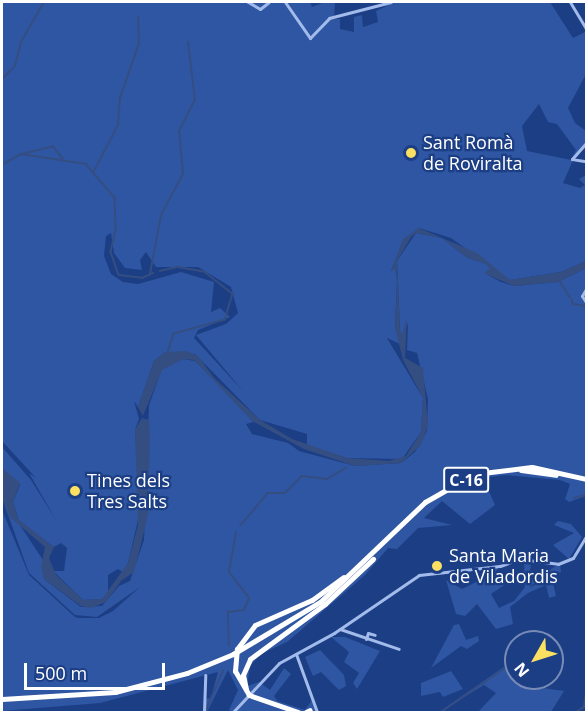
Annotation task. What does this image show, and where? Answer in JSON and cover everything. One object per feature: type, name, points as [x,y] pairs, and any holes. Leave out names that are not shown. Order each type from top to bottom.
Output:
[{"type":"highway","name":"C-16","points":[[236,655],[320,602],[425,502],[474,474],[532,467],[586,481]]},
{"type":"highway","name":"C-16","points":[[2,701],[124,690],[236,655],[307,615],[374,558],[429,503],[460,482],[520,470],[586,481]]},
{"type":"highway","points":[[298,712],[252,694],[240,684],[235,667],[237,649],[246,633],[325,592],[386,541]]},
{"type":"highway","points":[[252,694],[243,677],[250,659],[325,604],[374,558]]},
{"type":"street","points":[[248,2],[260,9],[268,2]]},
{"type":"street","points":[[285,2],[310,38],[329,18],[391,2]]},
{"type":"street","points":[[570,2],[586,29]]},
{"type":"street","points":[[585,161],[572,161],[586,143]]},
{"type":"street","points":[[586,289],[582,296],[586,302]]},
{"type":"street","points":[[233,712],[282,660],[340,629],[426,572],[500,567],[519,559],[558,564],[573,558],[586,536]]},
{"type":"street","points":[[340,629],[399,649]]},
{"type":"street","points":[[366,639],[368,633],[375,635]]},
{"type":"street","points":[[296,654],[312,702],[312,712]]},
{"type":"street","points":[[204,712],[205,675]]},
{"type":"shaded area","points":[[2,2],[310,2],[312,7],[325,2],[352,2],[335,3],[334,19],[340,19],[340,29],[354,32],[354,17],[362,15],[363,27],[378,22],[376,11],[395,2],[550,2],[573,38],[585,32],[586,74],[568,108],[575,123],[586,131],[586,147],[574,158],[563,183],[580,188],[585,185],[579,179],[586,175],[586,261],[561,272],[510,280],[451,238],[419,228],[402,243],[391,271],[395,268],[397,280],[395,328],[402,345],[387,338],[423,398],[421,432],[402,459],[347,458],[307,445],[307,434],[260,420],[195,354],[165,352],[154,361],[138,407],[134,401],[139,419],[135,430],[140,511],[128,563],[123,572],[118,569],[108,575],[108,593],[102,599],[83,600],[53,571],[64,571],[67,548],[61,543],[54,547],[19,521],[13,502],[20,485],[2,468],[2,447],[31,480],[56,520],[29,473],[36,478],[2,441]],"holes":[[[539,104],[548,122],[557,124],[576,150],[571,160],[527,151],[522,126]],[[111,233],[114,253],[125,268],[142,270],[140,260],[146,252],[156,267],[198,267],[231,287],[238,313],[226,324],[196,335],[243,391],[194,338],[198,330],[230,317],[220,308],[211,312],[214,282],[181,272],[138,284],[123,282],[111,274],[104,256],[106,236]]]},
{"type":"shaded area","points":[[419,228],[477,253],[510,280],[561,272],[586,261],[586,268],[558,282],[514,286],[488,275],[484,272],[490,269],[486,264],[466,257],[442,238],[416,233],[411,237],[397,261],[400,331],[402,335],[407,317],[405,358],[423,368],[428,426],[421,445],[401,463],[355,466],[304,449],[252,421],[194,360],[183,359],[162,370],[143,416],[138,407],[154,361],[165,352],[186,351],[198,356],[214,378],[260,420],[292,439],[347,458],[389,461],[406,456],[421,432],[423,398],[403,360],[395,328],[397,280],[395,269],[391,271],[403,239]]},
{"type":"shaded area","points":[[416,233],[442,238],[466,257],[486,264],[491,269],[488,275],[514,286],[558,282],[586,268],[586,496],[569,502],[565,499],[570,484],[560,480],[505,475],[483,478],[495,505],[470,524],[442,501],[424,518],[452,525],[418,528],[397,549],[388,548],[365,575],[287,642],[261,654],[250,666],[247,686],[259,682],[270,690],[284,668],[291,674],[274,696],[277,701],[305,710],[312,700],[318,712],[232,712],[229,710],[238,690],[228,670],[207,712],[203,712],[205,699],[211,698],[218,672],[100,703],[2,711],[2,510],[29,575],[75,617],[99,618],[113,611],[140,587],[97,617],[75,615],[29,573],[2,498],[43,560],[44,579],[81,607],[102,606],[119,586],[130,581],[144,540],[149,405],[162,369],[183,359],[195,361],[243,407],[253,422],[246,424],[252,434],[288,443],[299,451],[355,466],[401,463],[415,452],[427,431],[428,399],[417,353],[407,350],[408,323],[402,336],[400,331],[397,261]]},
{"type":"shaded area","points":[[142,417],[149,420],[150,436],[148,515],[134,572],[121,581],[106,602],[91,608],[81,606],[44,579],[41,567],[45,547],[10,517],[2,498],[2,468],[20,483],[13,502],[18,519],[54,547],[49,558],[56,575],[83,600],[102,599],[128,563],[138,525],[135,430]]},
{"type":"shaded area","points":[[558,521],[571,524],[582,537],[569,559],[553,545],[574,533],[554,525]]},
{"type":"shaded area","points":[[524,563],[531,565],[528,581],[541,578],[529,588],[545,580],[547,572],[560,563],[561,572],[552,579],[556,596],[549,598],[546,585],[528,593],[510,607],[513,624],[496,629],[477,604],[465,616],[456,614],[446,580],[462,589],[480,580],[486,567],[499,566],[491,581],[506,584],[491,594],[499,608],[514,601],[525,587]]},
{"type":"shaded area","points":[[459,624],[466,640],[478,636],[479,641],[467,649],[461,646],[431,668],[454,625]]},
{"type":"shaded area","points":[[331,637],[345,637],[380,651],[357,689],[353,683],[359,673],[344,662],[349,652]]},
{"type":"shaded area","points":[[320,650],[344,675],[346,686],[339,690],[321,672],[313,676],[305,657]]},
{"type":"shaded area","points":[[504,667],[504,690],[564,691],[551,712],[478,712],[496,693],[484,685],[439,712]]},
{"type":"shaded area","points":[[451,671],[463,689],[443,697],[440,692],[421,696],[421,683]]},
{"type":"waterway","points":[[2,79],[15,66],[21,42],[44,2]]},
{"type":"waterway","points":[[94,171],[118,125],[120,98],[139,43],[138,17]]},
{"type":"waterway","points":[[150,274],[161,215],[183,174],[179,131],[195,100],[188,42]]},
{"type":"waterway","points":[[22,154],[53,146],[63,159]]},
{"type":"waterway","points":[[2,165],[21,154],[86,164],[115,198],[116,230],[111,252],[119,275],[142,278],[153,273]]},
{"type":"waterway","points":[[160,271],[178,267],[205,272],[233,294],[225,320],[174,334],[168,353]]},
{"type":"waterway","points":[[560,281],[570,297]]},
{"type":"waterway","points":[[572,299],[573,304],[586,306]]},
{"type":"waterway","points":[[240,526],[268,493],[285,493],[302,476],[327,479],[346,468]]},
{"type":"waterway","points":[[574,498],[586,495]]},
{"type":"waterway","points":[[229,646],[228,612],[244,610],[249,598],[229,572],[236,533]]},
{"type":"waterway","points":[[441,712],[504,669]]},
{"type":"waterway","points":[[205,712],[223,671]]},
{"type":"waterway","points":[[576,712],[584,707],[586,693]]},
{"type":"place","name":"Sant Romà de Roviralta","points":[[411,153]]},
{"type":"place","name":"Tines dels Tres Salts","points":[[75,491]]},
{"type":"place","name":"Santa Maria de Viladordis","points":[[437,566]]}]
